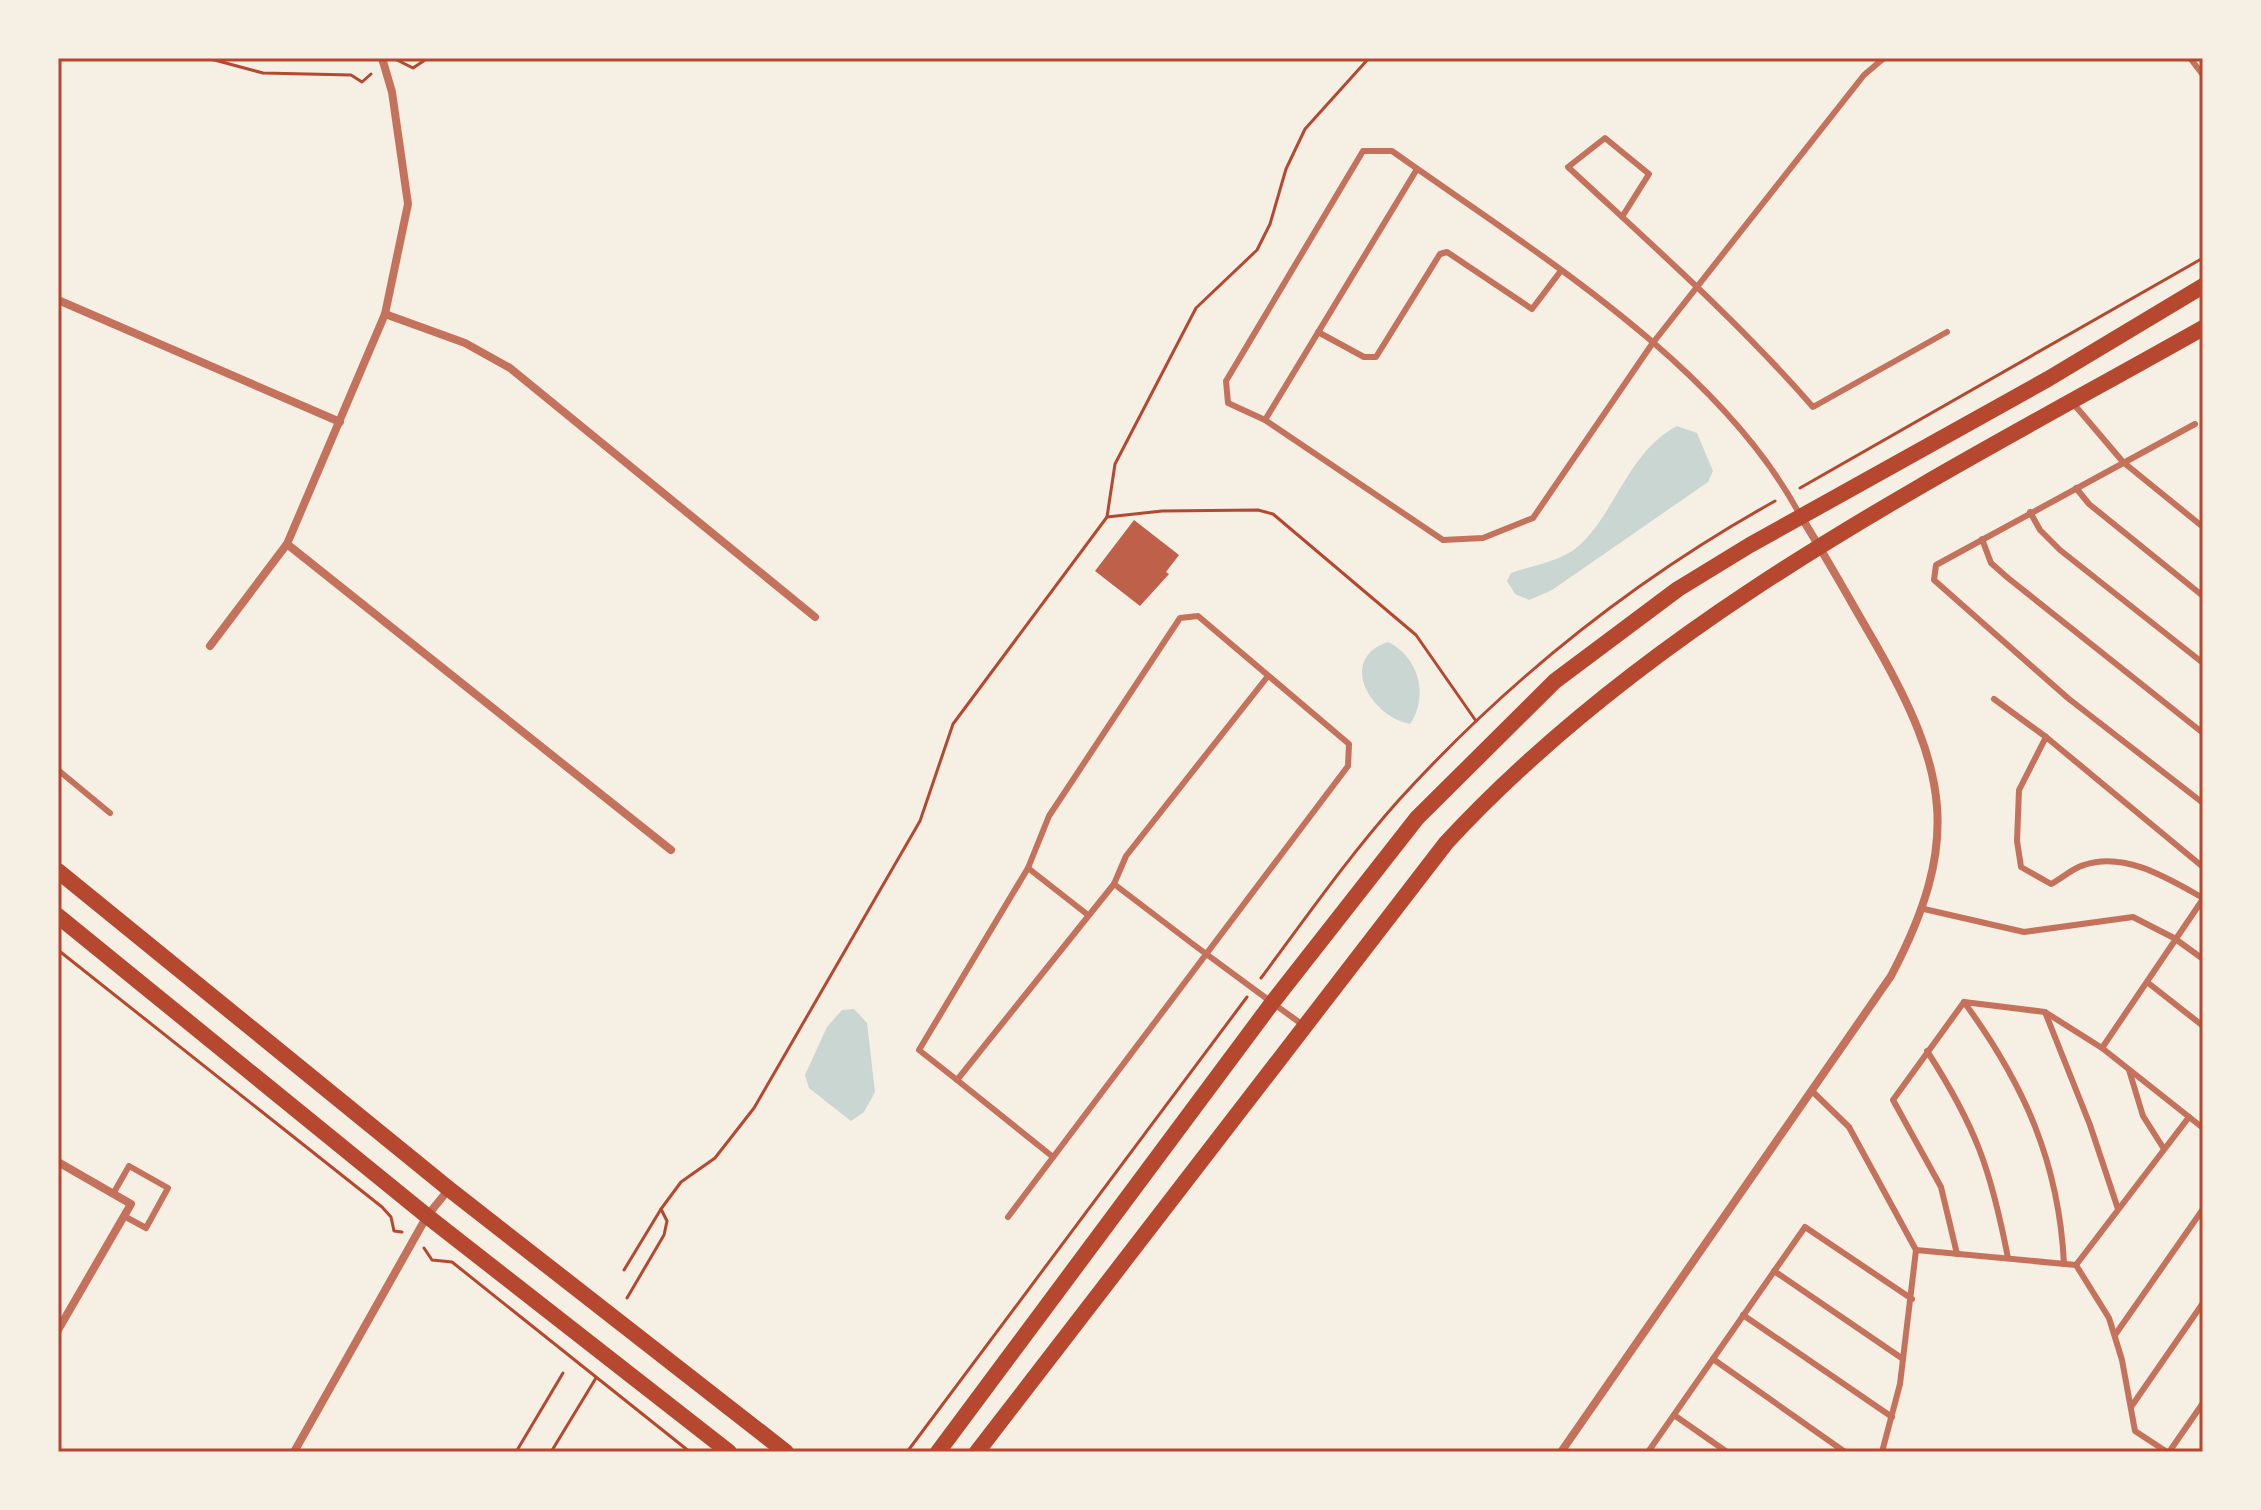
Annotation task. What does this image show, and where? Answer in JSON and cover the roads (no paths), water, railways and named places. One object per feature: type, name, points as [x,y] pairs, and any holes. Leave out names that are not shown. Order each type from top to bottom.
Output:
[{"type":"main road","points":[[938,1452],[1272,1003],[1417,818],[1555,681],[1678,589],[1800,515],[2048,379],[2203,286]]},
{"type":"main road","points":[[977,1452],[1446,843],[1533,755],[1630,674],[1819,546],[2203,328]]},
{"type":"main road","points":[[58,871],[449,1189],[786,1452]]},
{"type":"main road","points":[[58,916],[427,1216],[729,1452]]},
{"type":"street","points":[[210,646],[287,544],[385,314],[408,204],[392,92],[382,58]]},
{"type":"street","points":[[58,300],[340,422]]},
{"type":"street","points":[[385,314],[465,343],[510,368],[815,617]]},
{"type":"street","points":[[1561,1452],[1891,976],[1924,909],[1938,837],[1938,797],[1930,760],[1904,693],[1800,515]]},
{"type":"street","points":[[287,544],[671,850]]},
{"type":"street","points":[[58,1162],[131,1204],[58,1330]]},
{"type":"street","points":[[294,1452],[427,1216],[449,1189]]},
{"type":"lane","points":[[1800,515],[1749,435],[1701,385],[1652,344],[1560,272],[1392,151],[1363,151],[1226,381],[1228,403],[1265,420],[1443,540],[1483,538],[1533,518],[1652,344],[1864,75],[1884,58]]},
{"type":"lane","points":[[2190,58],[2203,75]]},
{"type":"lane","points":[[1622,217],[1649,174],[1605,138],[1568,167],[1622,217],[1670,259],[1813,407],[1947,332]]},
{"type":"lane","points":[[1265,420],[1417,169]]},
{"type":"lane","points":[[1318,332],[1364,357],[1376,357],[1440,254],[1447,252],[1532,309],[1560,272]]},
{"type":"lane","points":[[2072,402],[2123,462],[2203,527]]},
{"type":"lane","points":[[2195,424],[1936,565],[1934,580],[2069,699],[2203,803]]},
{"type":"lane","points":[[2076,488],[2089,504],[2203,596]]},
{"type":"lane","points":[[2030,512],[2040,530],[2060,550],[2203,663]]},
{"type":"lane","points":[[1982,539],[1991,563],[2008,578],[2203,733]]},
{"type":"lane","points":[[1008,1217],[1348,766],[1349,744],[1198,616],[1180,618],[1049,816],[1028,868],[919,1050],[1053,1157]]},
{"type":"lane","points":[[957,1080],[1114,884],[1126,856],[1268,676]]},
{"type":"lane","points":[[1994,699],[2046,737],[2203,867]]},
{"type":"lane","points":[[2046,737],[2019,790],[2017,841],[2021,867],[2051,884],[2085,864],[2122,862],[2167,879],[2203,898],[2102,1048]]},
{"type":"lane","points":[[58,770],[110,813]]},
{"type":"lane","points":[[1028,868],[1088,915]]},
{"type":"lane","points":[[1114,884],[1303,1026]]},
{"type":"lane","points":[[1924,909],[2024,932],[2133,917],[2174,938],[2203,959]]},
{"type":"lane","points":[[2147,982],[2203,1026]]},
{"type":"lane","points":[[1964,1002],[2045,1012],[2102,1048],[2203,1128]]},
{"type":"lane","points":[[1957,1254],[1941,1187],[1893,1100],[1964,1002]]},
{"type":"lane","points":[[1964,1002],[1991,1039],[2039,1132],[2062,1211],[2064,1264]]},
{"type":"lane","points":[[2045,1012],[2090,1125],[2118,1209]]},
{"type":"lane","points":[[1927,1051],[1957,1097],[1980,1144],[1993,1182],[2008,1258]]},
{"type":"lane","points":[[2129,1070],[2143,1116],[2164,1149]]},
{"type":"lane","points":[[1812,1091],[1849,1127],[1916,1250],[1903,1359],[1882,1452]]},
{"type":"lane","points":[[2076,1265],[2189,1117]]},
{"type":"lane","points":[[113,1194],[129,1166],[168,1188],[146,1228],[124,1216]]},
{"type":"lane","points":[[2115,1335],[2203,1209]]},
{"type":"lane","points":[[1648,1452],[1805,1227],[1912,1299]]},
{"type":"lane","points":[[1916,1250],[2076,1265]]},
{"type":"lane","points":[[2076,1265],[2109,1318],[2135,1431],[2168,1452],[2203,1403]]},
{"type":"lane","points":[[1774,1271],[1903,1359]]},
{"type":"lane","points":[[2131,1407],[2203,1303]]},
{"type":"lane","points":[[1743,1315],[1892,1417]]},
{"type":"lane","points":[[1713,1359],[1845,1452]]},
{"type":"lane","points":[[1674,1415],[1727,1452]]}]
